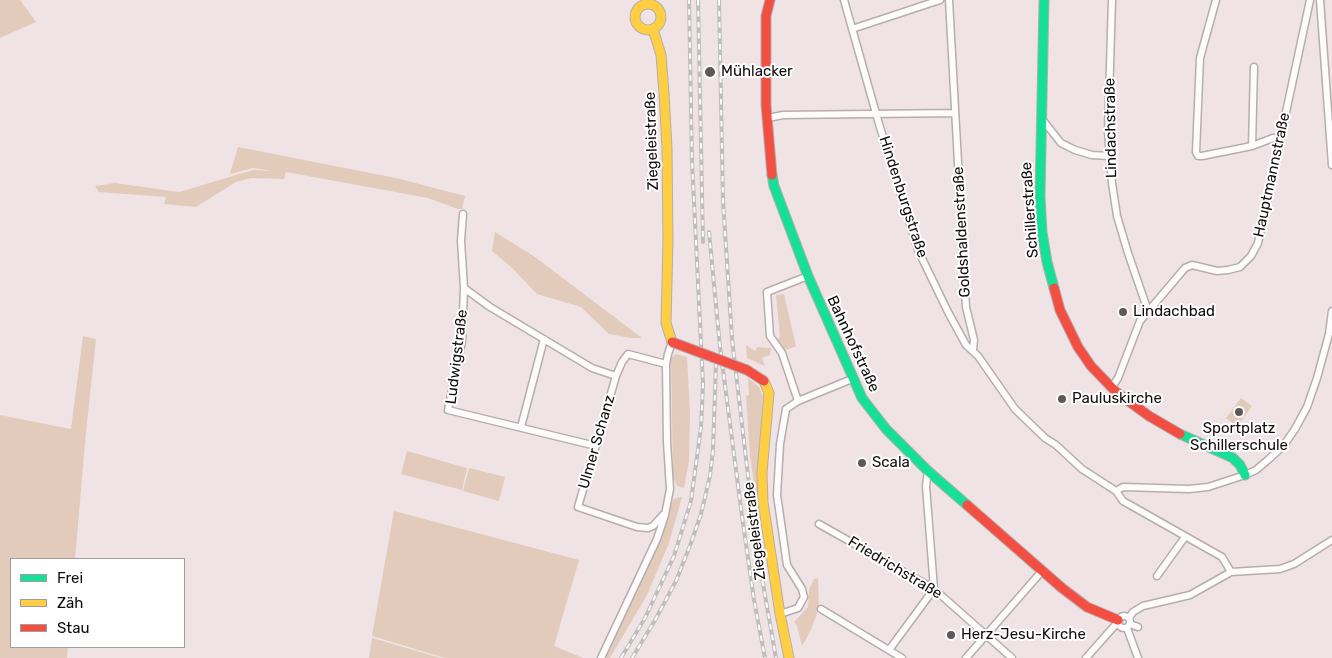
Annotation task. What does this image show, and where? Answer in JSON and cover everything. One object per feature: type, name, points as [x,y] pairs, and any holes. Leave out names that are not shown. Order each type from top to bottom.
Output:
[{"type":"street","name":"Bahnhofstraße","points":[[770,0],[766,16],[766,105],[770,166],[774,186],[808,276],[852,380],[862,398],[873,414],[900,444],[928,471],[1074,598],[1087,607],[1118,622],[1121,628],[1129,623],[1138,627]]},
{"type":"street","name":"Hindenburgstraße","points":[[844,0],[876,114],[918,250],[966,345],[973,350],[1015,409],[1045,438],[1056,445],[1082,469],[1116,491],[1123,502],[1222,557],[1232,572]]},
{"type":"street","points":[[852,29],[940,0]]},
{"type":"street","name":"Goldshaldenstraße","points":[[949,0],[966,307],[974,340],[973,350]]},
{"type":"street","name":"Schillerstraße","points":[[1044,0],[1040,205],[1042,232],[1052,287],[1060,310],[1078,347],[1091,366],[1112,388],[1156,420],[1184,436],[1233,458],[1240,465],[1245,475]]},
{"type":"street","name":"Lindachstraße","points":[[1112,0],[1109,156],[1118,216],[1128,253],[1148,311]]},
{"type":"street","points":[[1216,0],[1200,58],[1196,152],[1198,156],[1202,156],[1252,146],[1273,138],[1280,139]]},
{"type":"street","name":"Hauptmannstraße","points":[[1112,388],[1118,378],[1140,321],[1185,268],[1192,265],[1217,270],[1240,267],[1251,256],[1258,243],[1310,0]]},
{"type":"street","points":[[1320,0],[1332,165]]},
{"type":"street","name":"Ziegeleistraße","points":[[651,2],[658,8],[661,16],[660,24],[653,29],[645,30],[637,25],[636,12],[642,5],[651,2]]},
{"type":"street","name":"Ziegeleistraße","points":[[601,658],[657,538],[665,515],[670,489],[666,364],[672,342],[666,329],[667,194],[664,93],[659,46],[653,29]]},
{"type":"street","points":[[1252,146],[1254,67]]},
{"type":"street","points":[[768,118],[783,115],[955,113]]},
{"type":"street","points":[[1041,117],[1061,143],[1092,155],[1109,156]]},
{"type":"street","name":"Ludwigstraße","points":[[463,214],[461,241],[464,288],[462,341],[448,410],[596,446]]},
{"type":"street","points":[[798,401],[782,354],[770,336],[767,292],[808,276]]},
{"type":"street","points":[[464,288],[490,307],[592,368],[616,376]]},
{"type":"street","points":[[1116,491],[1123,487],[1199,488],[1223,483],[1256,470],[1284,445],[1307,407],[1329,334],[1332,311]]},
{"type":"street","points":[[521,428],[544,339]]},
{"type":"street","name":"Ziegeleistraße","points":[[672,342],[747,370],[759,377],[767,386],[769,393],[762,487],[769,545],[788,658]]},
{"type":"street","name":"Ulmer Schanz","points":[[665,515],[648,528],[637,527],[578,507],[616,376],[622,362],[628,354],[666,364]]},
{"type":"street","points":[[780,614],[798,608],[804,597],[802,588],[787,566],[777,488],[784,413],[788,407],[798,401],[852,380]]},
{"type":"street","points":[[889,650],[934,588],[926,486],[928,471]]},
{"type":"street","name":"Friedrichstraße","points":[[819,524],[934,588],[1012,658]]},
{"type":"street","points":[[1157,576],[1185,537]]},
{"type":"street","points":[[1129,623],[1133,612],[1143,606],[1190,595],[1232,572],[1280,569],[1294,564],[1332,540]]},
{"type":"street","points":[[966,658],[1042,570]]},
{"type":"street","points":[[821,609],[902,658]]},
{"type":"street","points":[[1086,658],[1123,616],[1129,623],[1138,658]]},
{"type":"shaded area","points":[[0,0],[20,0],[36,22],[0,38]]},
{"type":"shaded area","points":[[238,147],[396,178],[465,196],[462,209],[428,198],[286,172],[284,179],[251,178],[236,182],[196,207],[164,204],[166,197],[99,192],[95,186],[115,183],[179,192],[253,170],[273,171],[253,168],[230,174]]},
{"type":"shaded area","points":[[495,232],[535,257],[642,338],[609,334],[581,307],[537,294],[511,267],[492,251]]},
{"type":"shaded area","points":[[784,294],[796,346],[784,351],[781,344],[777,341],[780,337],[776,295]]},
{"type":"shaded area","points":[[83,336],[96,339],[75,558],[10,558],[10,648],[68,648],[67,658],[0,658],[0,415],[71,429]]},
{"type":"shaded area","points":[[746,345],[755,351],[757,347],[771,348],[770,355],[762,358],[765,366],[747,358]]},
{"type":"shaded area","points":[[676,354],[687,357],[690,413],[689,461],[684,488],[677,486],[673,476],[671,358]]},
{"type":"shaded area","points":[[748,378],[759,387],[763,396],[757,487],[761,534],[750,456],[746,396],[749,395]]},
{"type":"shaded area","name":"Sportplatz Schillerschule","points":[[1241,398],[1252,406],[1237,427],[1226,418]]},
{"type":"shaded area","points":[[407,451],[467,468],[462,490],[401,474]]},
{"type":"shaded area","points":[[469,468],[505,477],[499,501],[463,491]]},
{"type":"shaded area","points":[[682,497],[669,543],[647,595],[610,658],[603,658],[663,531],[673,500]]},
{"type":"shaded area","points":[[394,511],[579,560],[554,646],[583,658],[445,658],[372,636]]},
{"type":"shaded area","points":[[818,578],[819,608],[811,630],[802,646],[797,626],[794,622],[808,607],[809,589],[814,579]]},
{"type":"shaded area","points":[[372,638],[441,658],[369,658]]},
{"type":"railway","points":[[621,658],[645,618],[674,556],[691,501],[701,427],[703,384],[692,161],[689,0]]},
{"type":"railway","points":[[698,0],[703,242]]},
{"type":"railway","points":[[719,0],[723,201],[732,339],[756,544],[776,658]]},
{"type":"railway","points":[[709,232],[720,347],[742,516],[754,600],[765,658]]},
{"type":"railway","points":[[632,658],[676,581],[701,514],[710,476],[713,450],[716,363]]},
{"type":"traffic: fast","points":[[1044,0],[1040,196],[1042,232],[1054,288]]},
{"type":"traffic: fast","points":[[772,175],[774,186],[808,276],[862,398],[886,429],[928,471],[967,505]]},
{"type":"traffic: fast","points":[[1180,434],[1233,458],[1240,465],[1245,475]]},
{"type":"traffic: slow","points":[[648,4],[657,8],[661,17],[657,26],[648,30],[639,26],[635,17],[639,8],[648,4]]},
{"type":"traffic: slow","points":[[653,29],[661,55],[664,93],[667,148],[668,240],[666,323],[672,342]]},
{"type":"traffic: slow","points":[[764,381],[769,393],[762,473],[763,502],[780,614],[789,658]]},
{"type":"traffic: jam","points":[[770,0],[766,16],[766,105],[772,175]]},
{"type":"traffic: jam","points":[[1054,288],[1060,310],[1078,347],[1091,366],[1116,392],[1149,416],[1180,434]]},
{"type":"traffic: jam","points":[[672,342],[747,370],[764,381]]},
{"type":"traffic: jam","points":[[967,505],[1062,588],[1087,607],[1118,620]]},
{"type":"place","name":"Mühlacker","points":[[710,72]]},
{"type":"place","name":"Lindachbad","points":[[1123,312]]},
{"type":"place","name":"Pauluskirche","points":[[1062,399]]},
{"type":"place","name":"Sportplatz Schillerschule","points":[[1239,412]]},
{"type":"place","name":"Scala","points":[[862,463]]},
{"type":"place","name":"Herz-Jesu-Kirche","points":[[951,635]]}]
